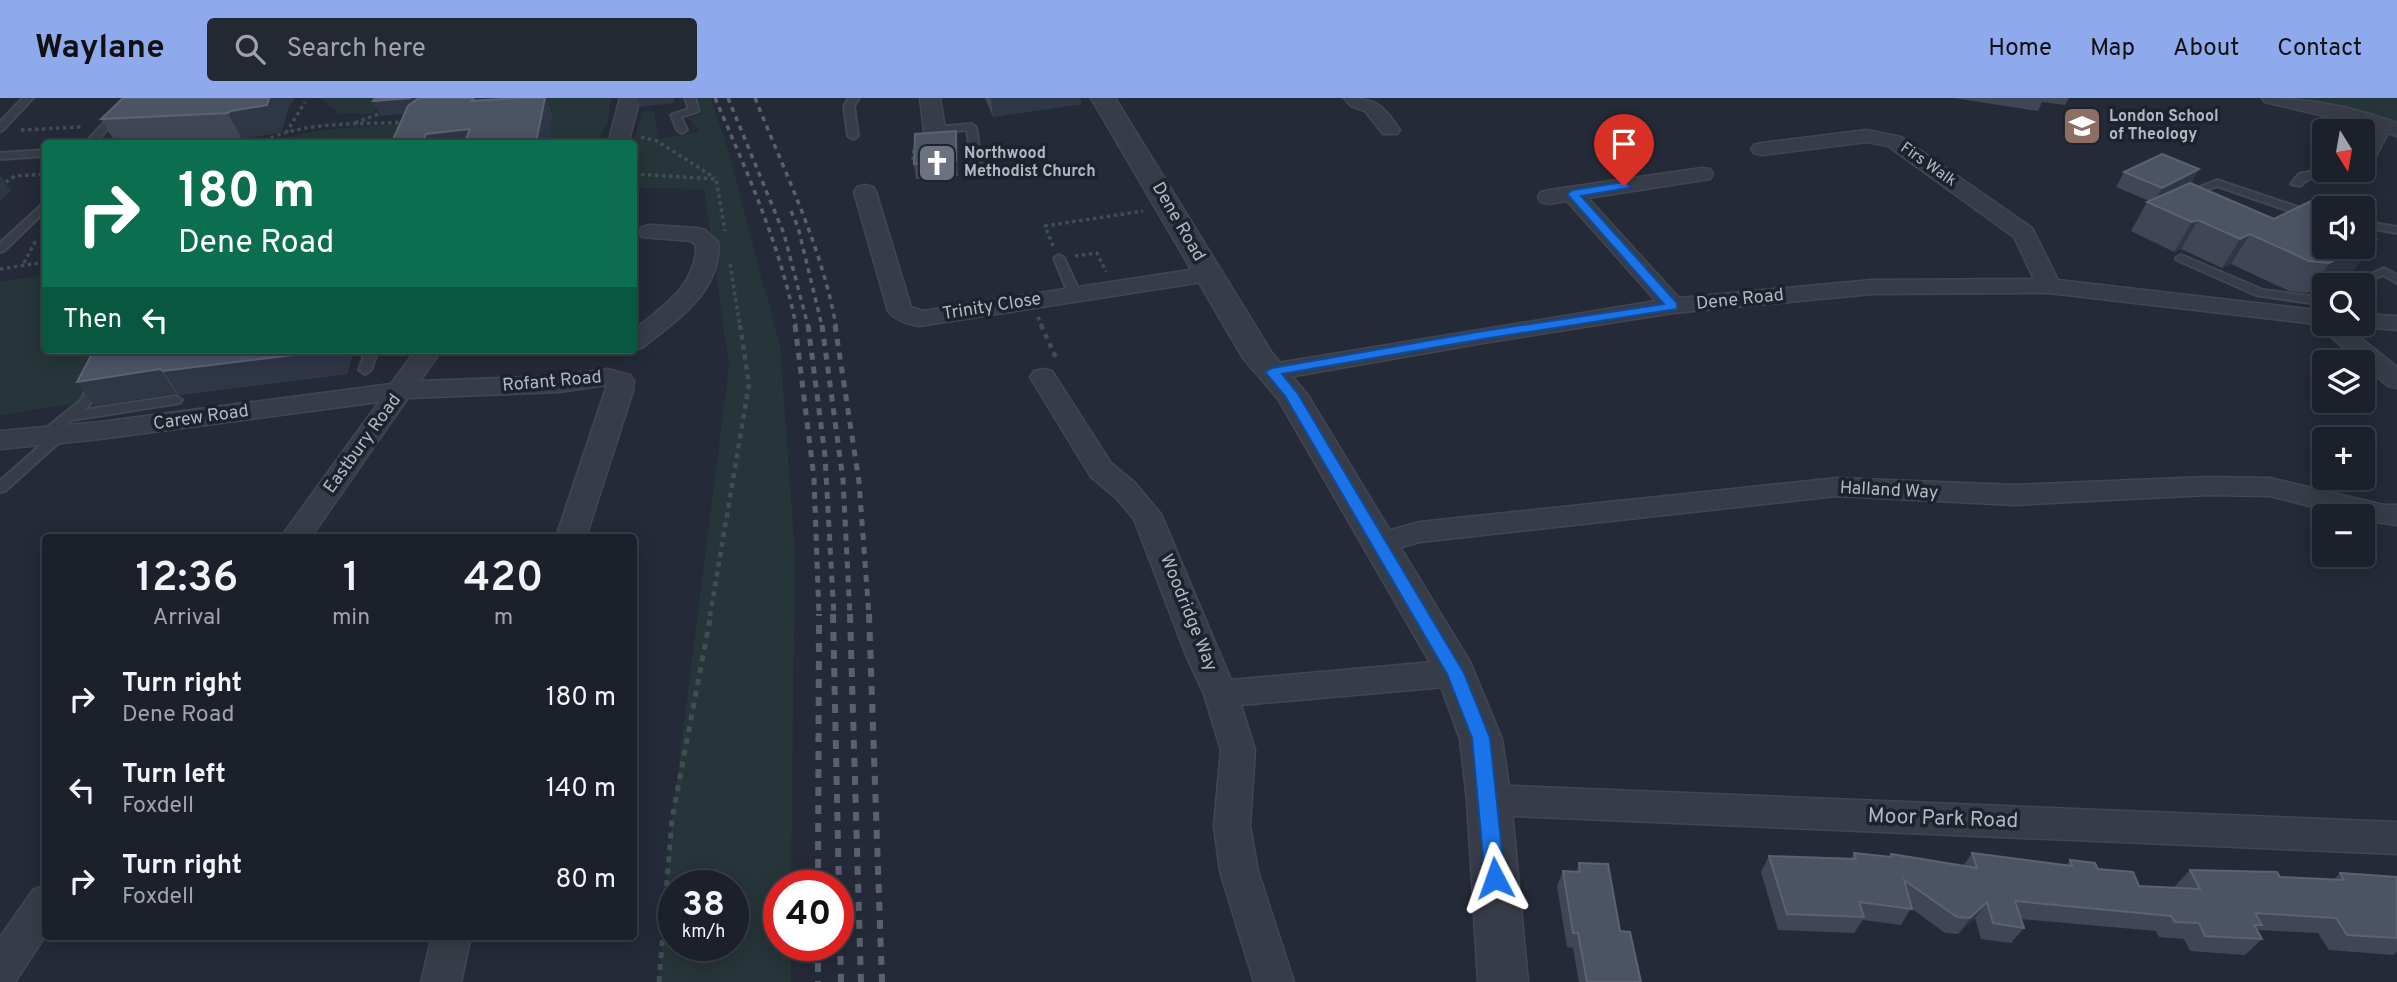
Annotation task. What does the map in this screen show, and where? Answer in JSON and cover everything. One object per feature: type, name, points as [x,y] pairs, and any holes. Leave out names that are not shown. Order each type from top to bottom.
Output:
[{"type":"street","points":[[620,139],[629,98]]},
{"type":"street","points":[[930,98],[930,115],[935,135]]},
{"type":"street","name":"Dene Road","points":[[1103,98],[1259,358],[1272,372],[1483,335],[1673,306],[1872,287],[2049,286],[2262,302],[2312,312]]},
{"type":"street","points":[[1354,98],[1357,102],[1372,107],[1390,130]]},
{"type":"street","points":[[2272,98],[2370,120],[2389,128],[2375,145]]},
{"type":"street","name":"Firs Walk","points":[[1761,149],[1867,136],[1894,141],[2024,233],[2049,286]]},
{"type":"street","points":[[1549,197],[1702,174]]},
{"type":"street","name":"Trinity Close","points":[[865,192],[900,312],[919,319],[1209,274]]},
{"type":"street","points":[[1573,194],[1673,306]]},
{"type":"street","points":[[637,340],[663,318],[701,279],[708,262],[707,242],[697,235],[650,232]]},
{"type":"street","points":[[2375,322],[2397,323]]},
{"type":"street","points":[[2348,336],[2397,380]]},
{"type":"street","name":"Eastbury Road","points":[[298,534],[426,354]]},
{"type":"street","points":[[608,376],[622,354]]},
{"type":"street","points":[[1272,372],[1291,394],[1456,673],[1481,738],[1489,800],[1503,982]]},
{"type":"street","name":"Rofant Road","points":[[402,390],[563,384],[608,376],[621,381],[622,385],[572,534]]},
{"type":"street","name":"Woodridge Way","points":[[1043,377],[1101,470],[1125,490],[1146,514],[1202,655],[1221,694],[1456,673]]},
{"type":"street","name":"Carew Road","points":[[0,440],[58,429],[156,424],[402,390]]},
{"type":"street","name":"Halland Way","points":[[1380,544],[1420,532],[1837,487],[2015,495],[2207,486],[2270,486],[2384,515],[2397,515]]},
{"type":"street","points":[[1221,694],[1238,750],[1232,826],[1239,871],[1274,982]]},
{"type":"street","name":"Moor Park Road","points":[[1489,800],[2397,838]]},
{"type":"street","points":[[0,970],[42,908]]},
{"type":"street","points":[[441,982],[451,940]]},
{"type":"lane","points":[[0,128],[28,98]]},
{"type":"lane","points":[[92,140],[132,98]]},
{"type":"lane","points":[[682,130],[676,115],[694,111],[690,98]]},
{"type":"lane","points":[[853,98],[849,106],[853,136]]},
{"type":"lane","points":[[935,135],[971,127],[977,169]]},
{"type":"lane","points":[[0,156],[42,153]]},
{"type":"lane","points":[[2296,184],[2302,176],[2312,175]]},
{"type":"lane","points":[[2181,197],[2217,183],[2312,216]]},
{"type":"lane","points":[[0,250],[42,208]]},
{"type":"lane","points":[[2375,226],[2397,230]]},
{"type":"lane","points":[[1059,258],[1075,295]]},
{"type":"lane","points":[[2181,258],[2262,302]]},
{"type":"lane","points":[[2375,275],[2384,271],[2397,280]]},
{"type":"lane","points":[[3,485],[86,402],[112,354]]},
{"type":"lane","points":[[365,370],[371,354]]},
{"type":"lane","points":[[58,429],[176,400]]},
{"type":"path","points":[[286,134],[305,102]]},
{"type":"path","points":[[351,124],[381,113]]},
{"type":"path","points":[[262,140],[351,124],[411,121]]},
{"type":"path","points":[[13,130],[104,126]]},
{"type":"path","points":[[620,139],[657,141],[716,179],[727,244]]},
{"type":"path","points":[[0,186],[15,176],[42,174]]},
{"type":"path","points":[[637,174],[716,179]]},
{"type":"path","points":[[1114,288],[1097,253],[1059,258],[1045,226],[1170,207]]},
{"type":"path","points":[[659,982],[672,819],[726,533],[750,384],[729,257]]},
{"type":"path","points":[[0,269],[42,263]]},
{"type":"path","points":[[1031,301],[1062,372],[1043,377]]},
{"type":"shaded area","points":[[320,98],[381,98],[373,114],[339,113]]},
{"type":"shaded area","points":[[535,98],[611,98],[608,123],[598,140],[549,140],[553,117]]},
{"type":"shaded area","points":[[696,98],[711,98],[728,150],[780,346],[795,552],[791,870],[763,870],[763,961],[791,961],[791,982],[659,982],[661,961],[749,961],[749,870],[668,870],[672,819],[729,367],[704,189],[637,188],[637,140],[634,140],[642,111],[654,111],[659,139],[700,132],[688,118],[703,113]]},
{"type":"shaded area","points":[[2272,98],[2397,98],[2397,130],[2375,122],[2375,119]]},
{"type":"shaded area","points":[[413,122],[410,140],[279,140],[321,131]]},
{"type":"shaded area","points":[[42,275],[42,354],[102,354],[78,403],[0,415],[0,282]]},
{"type":"building","points":[[123,98],[269,98],[267,105],[228,113],[101,119]]},
{"type":"building","points":[[375,98],[411,98],[373,101]]},
{"type":"building","points":[[419,98],[474,98],[471,101],[545,98],[536,140],[466,140],[470,129],[426,134],[424,140],[393,140],[408,106]]},
{"type":"building","points":[[956,131],[956,161],[914,164],[915,134]]},
{"type":"building","points":[[2162,154],[2199,169],[2162,188],[2124,172]]},
{"type":"building","points":[[2190,183],[2274,219],[2312,200],[2312,259],[2337,259],[2329,263],[2309,261],[2250,234],[2240,239],[2198,220],[2192,222],[2147,202]]},
{"type":"building","points":[[92,354],[301,354],[163,371],[160,369],[77,382]]},
{"type":"building","points":[[1854,853],[1891,857],[1891,854],[1977,868],[1972,853],[2072,866],[2070,860],[2095,863],[2098,869],[2133,872],[2139,886],[2200,889],[2190,870],[2277,872],[2280,877],[2344,880],[2340,873],[2397,877],[2397,938],[2347,935],[2336,918],[2255,913],[2262,925],[2254,925],[2262,939],[2205,936],[2199,923],[2175,922],[2171,916],[2015,901],[2024,928],[1993,923],[1987,902],[1970,918],[1957,917],[1904,880],[1912,909],[1859,902],[1864,917],[1787,914],[1769,856],[1856,859]]},
{"type":"building","points":[[1579,863],[1608,864],[1620,931],[1630,932],[1641,982],[1587,982],[1578,933],[1573,933],[1563,871],[1580,872]]},
{"type":"railway","points":[[715,98],[751,182],[782,267],[796,326]]},
{"type":"railway","points":[[728,98],[784,234],[808,326]]},
{"type":"railway","points":[[755,98],[812,239],[836,326]]},
{"type":"railway","points":[[791,211],[798,227],[822,326]]},
{"type":"railway","points":[[795,325],[814,478],[819,616]]},
{"type":"railway","points":[[808,325],[825,456],[834,616]]},
{"type":"railway","points":[[822,325],[843,480],[850,616]]},
{"type":"railway","points":[[835,325],[859,482],[869,616]]},
{"type":"railway","points":[[833,614],[841,982]]},
{"type":"railway","points":[[850,614],[861,982]]},
{"type":"railway","points":[[869,614],[882,982]]},
{"type":"railway","points":[[818,870],[819,616]]},
{"type":"railway","points":[[818,961],[818,982]]},
{"type":"place","name":"London School of Theology","points":[[2082,126]]},
{"type":"place","name":"Northwood Methodist Church","points":[[937,163]]},
{"type":"route","points":[[1495,878],[1481,738],[1456,673],[1291,394],[1282,380],[1272,372],[1304,364],[1673,306],[1573,194],[1624,186]]}]
